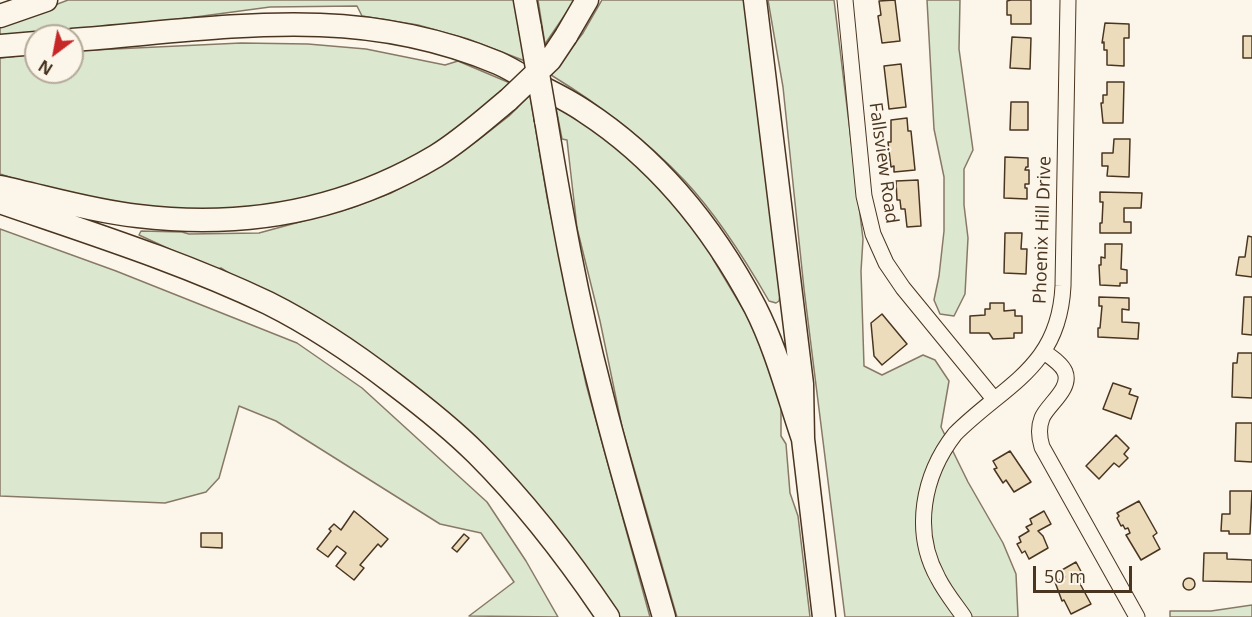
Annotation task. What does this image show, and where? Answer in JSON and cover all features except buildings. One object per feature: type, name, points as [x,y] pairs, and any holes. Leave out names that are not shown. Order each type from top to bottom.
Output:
[{"type":"highway","points":[[0,16],[46,0]]},
{"type":"highway","points":[[525,0],[571,261],[590,347],[621,473],[664,617]]},
{"type":"highway","points":[[0,187],[136,216],[175,220],[220,221],[257,218],[315,207],[353,196],[397,177],[445,149],[508,100],[550,60],[587,0]]},
{"type":"highway","points":[[755,0],[802,384],[803,439],[824,617]]},
{"type":"highway","points":[[84,39],[249,26],[322,25],[368,29],[420,39],[454,47],[500,64],[591,116],[645,159],[679,194],[708,230],[756,309],[771,345],[803,439]]},
{"type":"highway","points":[[0,46],[24,44]]},
{"type":"highway","points":[[0,202],[169,260],[213,278],[270,304],[323,335],[372,368],[435,416],[511,489],[580,575],[608,617]]},
{"type":"street","name":"Fallsview Road","points":[[845,0],[864,196],[873,234],[886,263],[903,288],[994,399]]},
{"type":"street","name":"Phoenix Hill Drive","points":[[964,617],[938,578],[930,560],[924,529],[925,497],[930,478],[946,446],[966,423],[1027,373],[1044,352],[1057,324],[1062,302],[1068,0]]},
{"type":"street","points":[[1044,352],[1056,361],[1066,375],[1062,389],[1041,420],[1039,434],[1042,447],[1137,617]]},
{"type":"green space","points":[[68,0],[514,0],[525,61],[468,39],[418,25],[362,16],[357,6],[270,7],[158,22],[84,29],[84,24],[24,24],[24,34],[0,36],[0,26]]},
{"type":"green space","points":[[538,0],[575,0],[545,44]]},
{"type":"green space","points":[[602,0],[744,0],[775,223],[780,296],[776,303],[769,301],[730,238],[685,181],[621,124],[587,98],[551,75],[583,33]]},
{"type":"green space","points":[[768,0],[834,0],[863,239],[861,271],[864,366],[882,375],[923,355],[935,360],[949,381],[941,427],[968,482],[1003,543],[1016,574],[1018,617],[845,617],[804,289],[783,87]]},
{"type":"green space","points":[[927,0],[960,0],[959,49],[973,150],[964,169],[964,205],[968,238],[965,294],[954,316],[940,314],[934,300],[944,231],[944,177],[934,129]]},
{"type":"green space","points":[[241,43],[308,44],[366,49],[445,65],[458,61],[510,83],[459,128],[431,149],[351,189],[248,211],[152,210],[37,186],[0,174],[0,58],[24,55],[24,84],[84,84],[84,50]]},
{"type":"green space","points":[[530,95],[547,197],[586,384],[650,617],[619,617],[552,523],[496,458],[455,421],[221,268],[215,270],[139,235],[141,231],[189,234],[259,233],[351,208],[391,193],[437,168],[509,116]]},
{"type":"green space","points":[[555,103],[613,144],[651,178],[715,254],[713,259],[746,314],[767,360],[781,406],[781,436],[786,444],[790,493],[798,516],[810,617],[677,617],[622,427],[600,321],[577,228],[567,140],[562,139]]},
{"type":"green space","points":[[0,229],[116,271],[297,343],[362,388],[487,502],[526,561],[558,617],[469,616],[514,582],[481,533],[440,524],[276,421],[239,406],[219,478],[206,492],[165,503],[0,496]]},
{"type":"green space","points":[[1252,605],[1252,617],[1170,617],[1170,611],[1211,611]]}]
